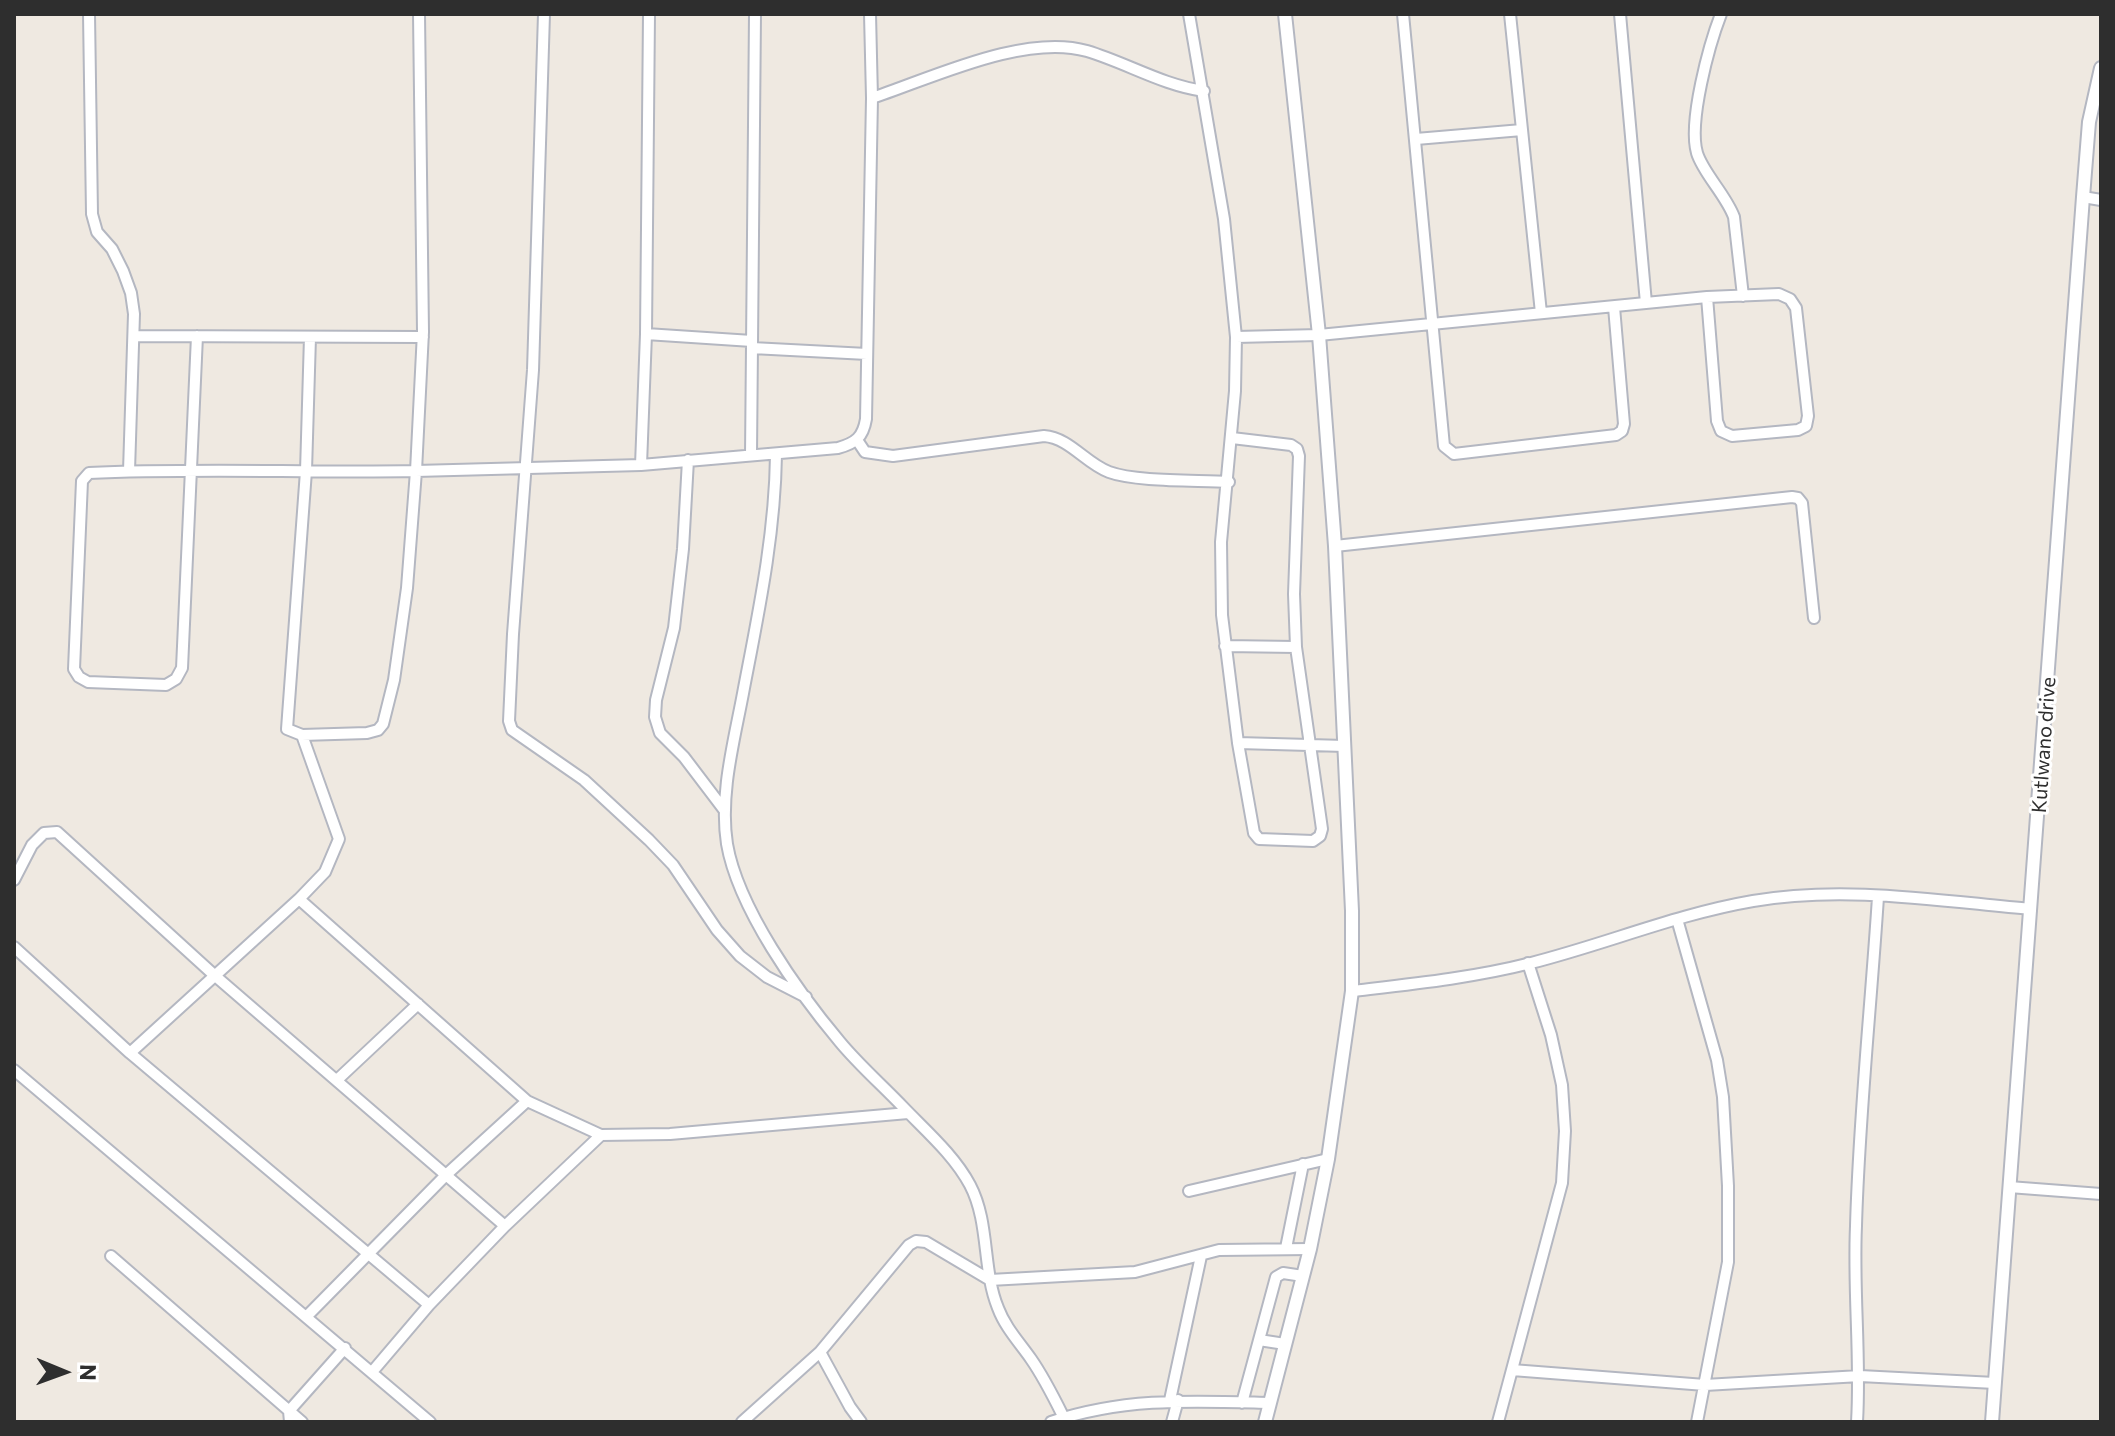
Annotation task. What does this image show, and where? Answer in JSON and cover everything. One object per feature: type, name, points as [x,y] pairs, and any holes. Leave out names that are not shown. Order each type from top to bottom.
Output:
[{"type":"street","points":[[89,14],[92,214],[97,232],[112,249],[131,293],[135,336],[129,471]]},
{"type":"street","points":[[310,337],[306,471],[286,723],[291,732],[302,735],[367,733],[378,730],[383,724],[394,680],[407,588],[416,471],[423,337],[419,14]]},
{"type":"street","points":[[544,14],[534,356],[509,721],[512,730],[584,780],[649,840],[673,865],[717,930],[740,956],[767,977],[806,997]]},
{"type":"street","points":[[641,465],[646,334],[649,14]]},
{"type":"street","points":[[751,455],[755,14]]},
{"type":"street","points":[[197,336],[193,471],[182,668],[176,679],[166,685],[88,682],[79,677],[74,669],[82,481],[89,473],[129,471],[193,471],[416,471],[641,465],[838,448],[857,440],[866,419],[872,98],[870,14]]},
{"type":"street","points":[[1189,14],[1224,219],[1236,337],[1229,482],[1221,542],[1225,646],[1238,743],[1254,833],[1264,841],[1313,841],[1320,836],[1322,829],[1296,647],[1294,594],[1299,456],[1297,449],[1291,445],[1232,438]]},
{"type":"street","points":[[1265,1422],[1310,1249],[1328,1159],[1352,991],[1352,911],[1335,546],[1319,335],[1285,14]]},
{"type":"street","points":[[1403,14],[1444,446],[1454,454],[1616,435],[1622,431],[1624,424],[1614,307]]},
{"type":"street","points":[[1510,14],[1541,313]]},
{"type":"street","points":[[1620,14],[1646,303]]},
{"type":"street","points":[[1721,14],[1704,62],[1696,134],[1697,154],[1734,217],[1743,296]]},
{"type":"street","points":[[872,98],[1012,50],[1043,46],[1088,51],[1177,87],[1204,91]]},
{"type":"street","name":"Kutlwano drive","points":[[1992,1422],[2089,122],[2101,68]]},
{"type":"street","points":[[1416,139],[1522,130]]},
{"type":"street","points":[[2083,197],[2101,200]]},
{"type":"street","points":[[1236,337],[1319,335],[1707,297],[1779,294],[1790,299],[1796,308],[1808,416],[1806,426],[1798,430],[1732,436],[1721,431],[1717,421],[1707,297]]},
{"type":"street","points":[[646,334],[867,354]]},
{"type":"street","points":[[135,336],[423,337]]},
{"type":"street","points":[[857,440],[865,452],[893,456],[1055,437],[1097,467],[1120,475],[1229,482]]},
{"type":"street","points":[[776,455],[776,497],[764,587],[736,730],[725,811],[732,866],[747,903],[775,953],[806,997],[841,1043],[954,1162],[970,1185],[980,1211],[990,1280],[998,1310],[1046,1382],[1065,1420]]},
{"type":"street","points":[[688,460],[683,549],[674,628],[656,700],[655,717],[660,733],[684,757],[725,811]]},
{"type":"street","points":[[1335,546],[1792,497],[1802,503],[1814,618]]},
{"type":"street","points":[[1225,646],[1296,647]]},
{"type":"street","points":[[130,1053],[325,872],[339,839],[302,735]]},
{"type":"street","points":[[1238,743],[1345,746]]},
{"type":"street","points":[[14,880],[32,845],[44,833],[57,832],[213,974],[505,1226]]},
{"type":"street","points":[[1352,991],[1437,982],[1528,963],[1677,919],[1755,901],[1834,895],[2031,909]]},
{"type":"street","points":[[1857,1422],[1860,1376],[1854,1281],[1856,1223],[1878,897]]},
{"type":"street","points":[[299,899],[527,1101],[601,1135],[670,1134],[908,1113]]},
{"type":"street","points":[[1677,919],[1717,1060],[1726,1140],[1728,1262],[1697,1422]]},
{"type":"street","points":[[14,947],[130,1053],[429,1305]]},
{"type":"street","points":[[1498,1422],[1562,1183],[1565,1131],[1562,1085],[1551,1035],[1528,963]]},
{"type":"street","points":[[337,1080],[418,1004]]},
{"type":"street","points":[[14,1070],[430,1422]]},
{"type":"street","points":[[307,1316],[447,1174],[527,1101]]},
{"type":"street","points":[[372,1372],[429,1305],[505,1226],[601,1135]]},
{"type":"street","points":[[1189,1191],[1328,1159]]},
{"type":"street","points":[[1286,1248],[1303,1164]]},
{"type":"street","points":[[2009,1187],[2101,1194]]},
{"type":"street","points":[[742,1422],[820,1352],[909,1245],[916,1241],[926,1242],[990,1280],[1135,1272],[1219,1250],[1310,1249]]},
{"type":"street","points":[[111,1256],[290,1416],[302,1422]]},
{"type":"street","points":[[1172,1422],[1201,1256]]},
{"type":"street","points":[[1242,1403],[1276,1277],[1283,1273],[1303,1276]]},
{"type":"street","points":[[1259,1340],[1285,1344]]},
{"type":"street","points":[[290,1416],[345,1348]]},
{"type":"street","points":[[820,1352],[861,1422]]},
{"type":"street","points":[[1512,1370],[1705,1385],[1860,1376],[1995,1383]]},
{"type":"street","points":[[1051,1422],[1106,1407],[1174,1400],[1270,1403]]}]
